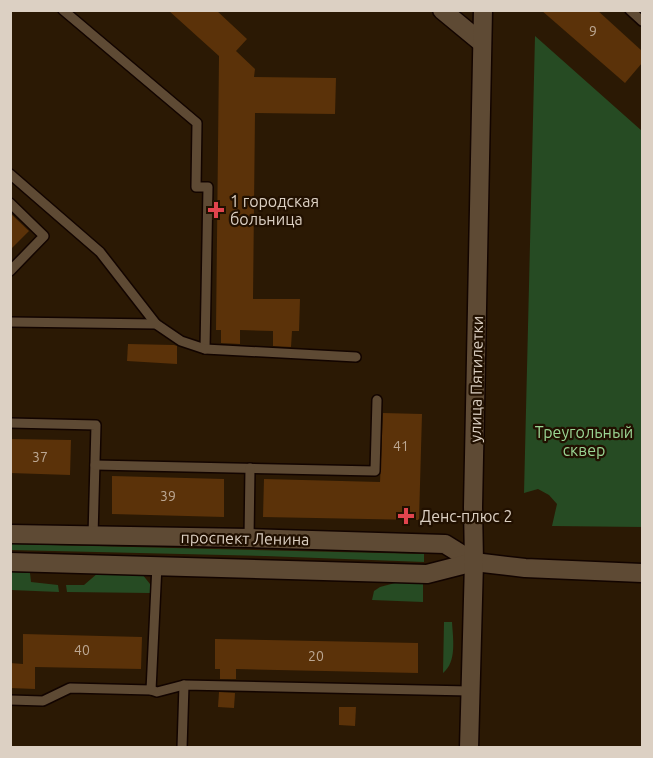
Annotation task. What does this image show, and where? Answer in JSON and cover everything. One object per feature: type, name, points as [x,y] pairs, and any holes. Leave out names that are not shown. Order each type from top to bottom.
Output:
[{"type":"main road","points":[[442,10],[482,43]]},
{"type":"main road","name":"улица Пятилетки","points":[[469,747],[483,10]]},
{"type":"main road","name":"проспект Ленина","points":[[10,534],[445,544],[474,562]]},
{"type":"main road","name":"проспект Ленина","points":[[10,562],[427,574],[474,562],[525,568],[642,573]]},
{"type":"lane","points":[[63,10],[197,123],[196,187],[208,187],[205,349]]},
{"type":"lane","points":[[630,10],[642,21]]},
{"type":"lane","points":[[10,174],[100,252],[156,324],[181,341],[205,349],[356,357]]},
{"type":"lane","points":[[10,203],[44,236],[10,271]]},
{"type":"lane","points":[[10,322],[156,324]]},
{"type":"lane","points":[[95,465],[375,471],[377,400]]},
{"type":"lane","points":[[10,423],[96,425],[93,536]]},
{"type":"lane","points":[[249,538],[250,468]]},
{"type":"lane","points":[[151,690],[157,565]]},
{"type":"lane","points":[[10,700],[43,701],[70,688],[157,692],[184,685],[470,691]]},
{"type":"lane","points":[[182,747],[184,685]]},
{"type":"green space","name":"Треугольный сквер","points":[[535,36],[642,131],[642,527],[552,526],[557,504],[549,495],[538,489],[524,493]]},
{"type":"green space","points":[[11,544],[424,554],[424,562],[11,550]]},
{"type":"green space","points":[[11,572],[30,573],[31,582],[58,585],[59,592],[11,590]]},
{"type":"green space","points":[[98,573],[142,574],[150,584],[150,593],[67,592],[66,585],[84,585]]},
{"type":"green space","points":[[395,583],[423,583],[423,602],[372,600],[374,591]]},
{"type":"green space","points":[[444,622],[452,622],[453,643],[450,663],[443,673]]},
{"type":"building","points":[[168,10],[216,10],[247,39],[236,51],[255,69],[254,77],[336,78],[335,114],[255,113],[253,299],[300,299],[299,331],[292,331],[291,347],[273,346],[273,331],[240,330],[240,344],[221,343],[221,330],[216,330],[219,56]]},
{"type":"building","points":[[541,10],[597,10],[642,51],[642,63],[625,83]]},
{"type":"building","points":[[10,213],[29,231],[10,250]]},
{"type":"building","points":[[128,344],[177,346],[177,364],[127,361]]},
{"type":"building","points":[[383,413],[422,414],[419,520],[263,517],[264,479],[380,482]]},
{"type":"building","points":[[10,439],[71,440],[70,475],[10,473]]},
{"type":"building","points":[[112,476],[224,479],[224,517],[112,514]]},
{"type":"building","points":[[23,634],[142,637],[141,669],[35,667],[35,689],[10,688],[10,663],[23,664]]},
{"type":"building","points":[[215,639],[418,643],[418,673],[236,669],[236,679],[220,679],[220,669],[215,669]]},
{"type":"building","points":[[219,692],[235,693],[234,708],[218,707]]},
{"type":"building","points":[[339,707],[356,707],[355,726],[339,725]]},
{"type":"place","name":"1 городская больница","points":[[216,210]]},
{"type":"place","name":"Денс-плюс 2","points":[[406,516]]}]
